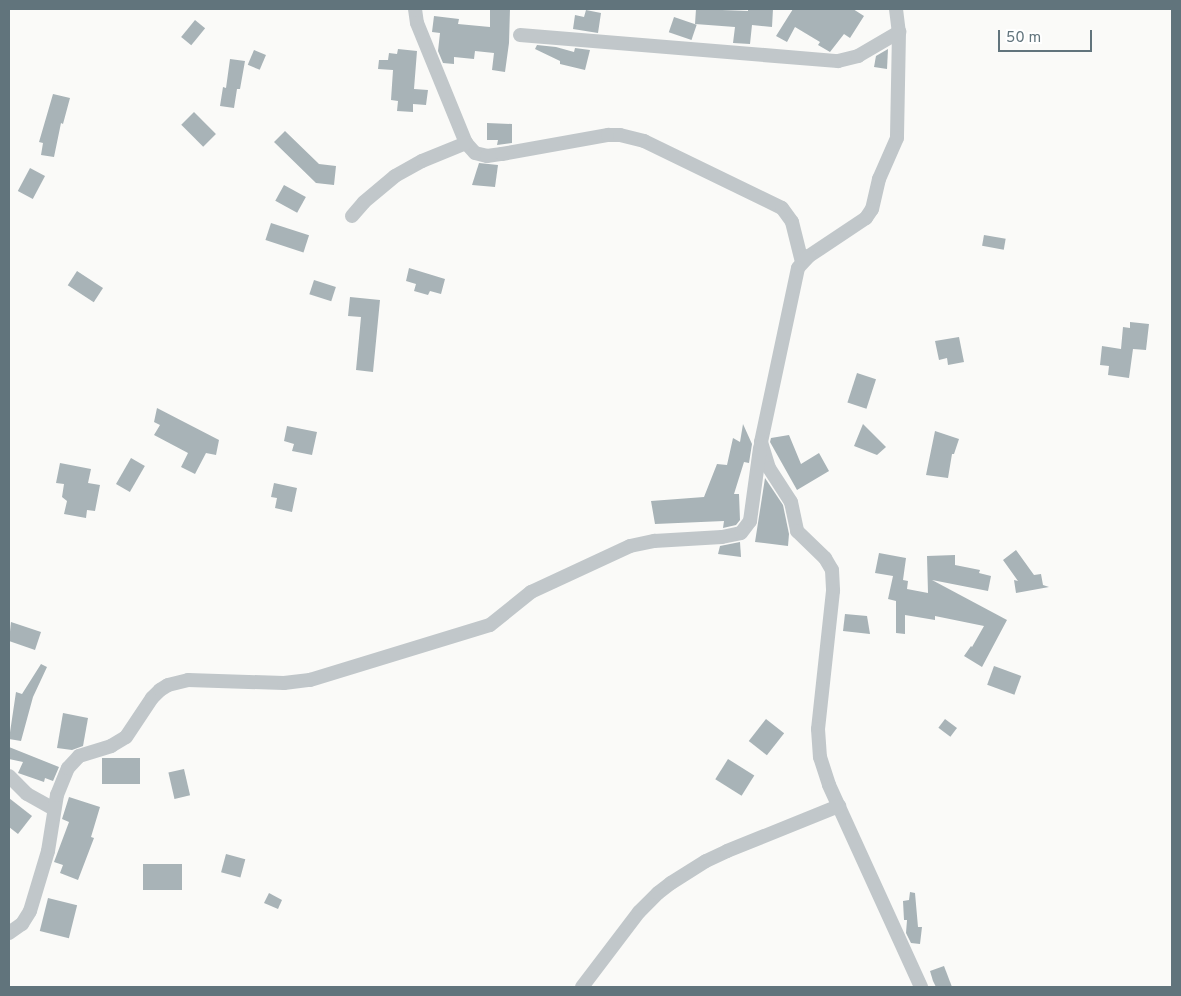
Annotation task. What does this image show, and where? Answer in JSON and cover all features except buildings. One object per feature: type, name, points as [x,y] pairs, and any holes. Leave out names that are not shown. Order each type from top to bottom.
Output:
[{"type":"street","points":[[415,9],[418,23],[466,143],[475,153],[487,156],[608,135],[620,135],[644,141],[782,208],[792,222],[802,262]]},
{"type":"street","points":[[9,933],[22,924],[30,911],[48,851],[59,788],[72,762],[88,752],[121,742],[152,698],[168,685],[200,679],[284,683],[310,680],[490,625],[531,592],[630,546],[654,541],[722,537],[741,533],[750,521],[761,442],[795,279],[802,262],[856,226],[872,209],[879,178],[897,138],[899,32],[896,9]]},
{"type":"street","points":[[520,36],[838,61],[858,56],[899,32]]},
{"type":"street","points":[[352,216],[364,202],[395,176],[422,161],[466,143]]},
{"type":"street","points":[[761,442],[769,468],[791,502],[801,537],[825,558],[832,570],[834,591],[818,742],[823,770],[920,987]]},
{"type":"street","points":[[9,776],[27,794],[54,808]]},
{"type":"street","points":[[582,987],[639,912],[658,893],[677,879],[728,851],[839,806]]}]
